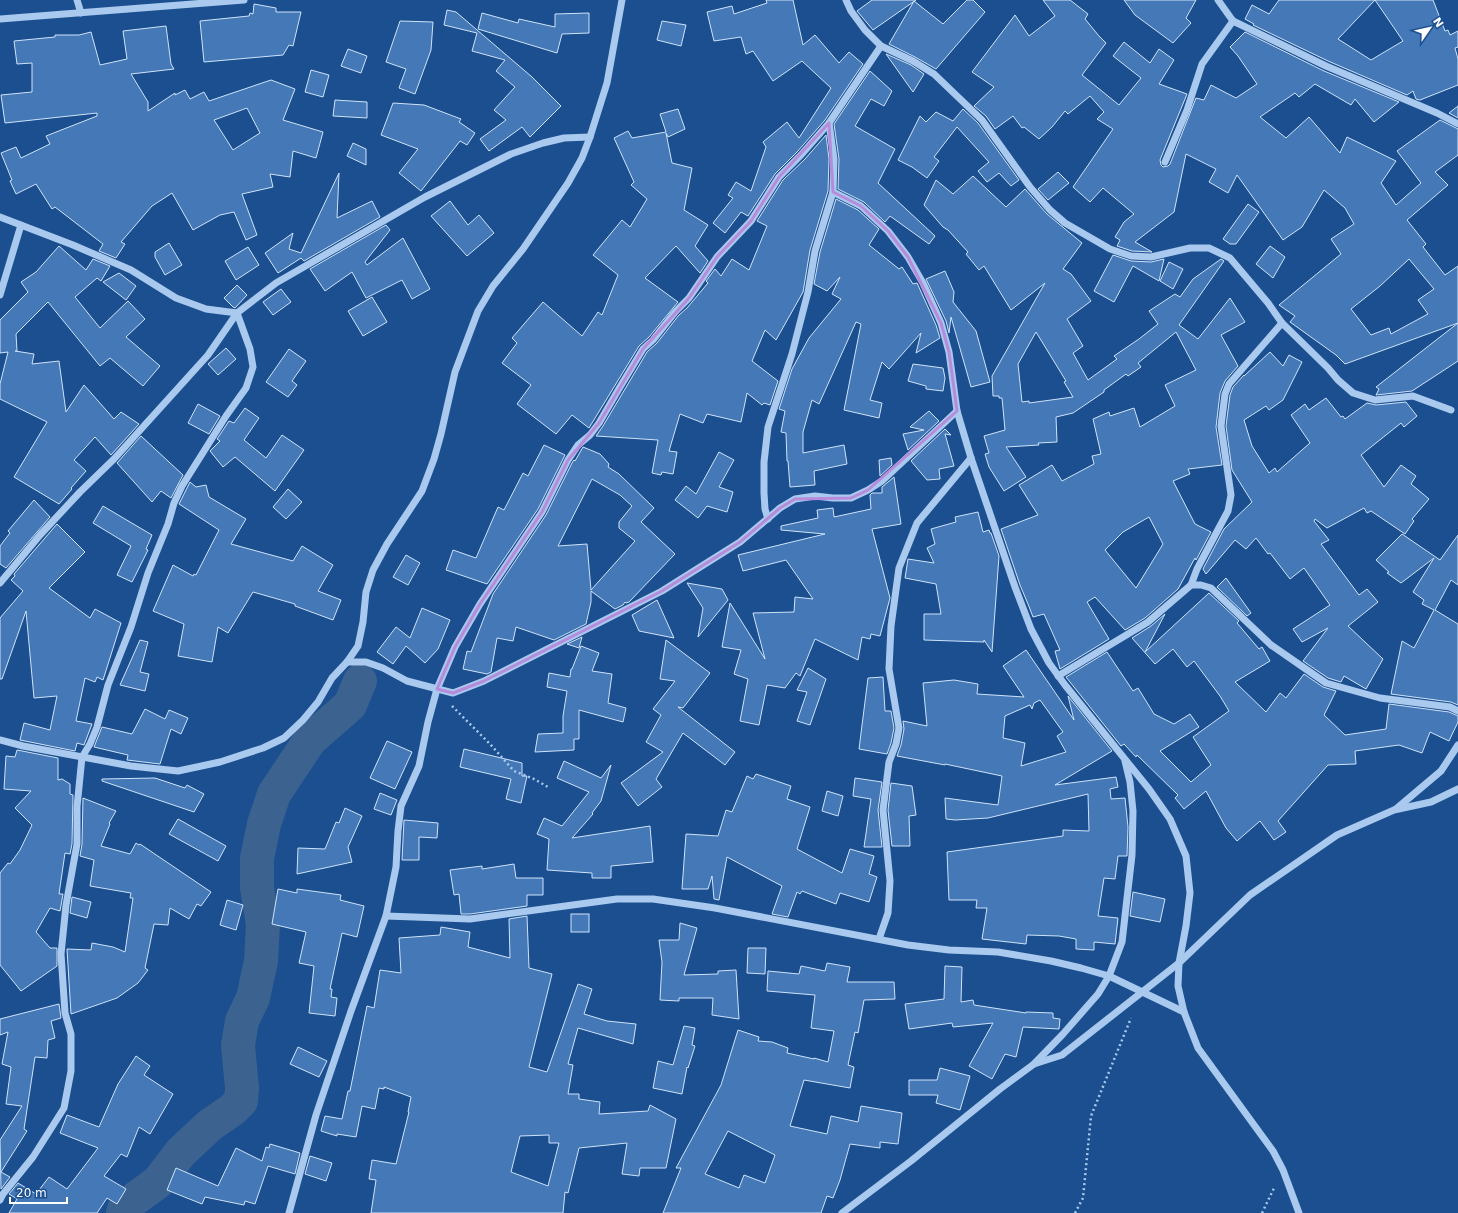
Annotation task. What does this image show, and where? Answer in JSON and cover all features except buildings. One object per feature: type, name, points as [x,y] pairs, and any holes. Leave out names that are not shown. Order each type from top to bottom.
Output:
[{"type":"street","points":[[77,0],[81,13]]},
{"type":"street","points":[[0,19],[244,0]]},
{"type":"street","points":[[0,740],[23,746],[131,766],[178,771],[220,762],[263,748],[284,738],[303,720],[318,702],[332,678],[347,662],[358,646],[363,622],[366,592],[373,570],[387,544],[422,491],[442,434],[455,372],[478,311],[493,286],[523,249],[568,183],[582,158],[607,83],[622,0]]},
{"type":"street","points":[[846,0],[851,11],[865,30],[881,46],[913,61],[934,74],[982,120],[1030,187],[1050,210],[1065,223],[1110,249],[1130,256],[1151,257],[1190,248],[1209,248],[1230,258],[1282,323],[1328,368],[1338,380],[1353,393],[1375,400],[1413,396],[1451,410]]},
{"type":"street","points":[[1218,0],[1233,21],[1326,66],[1437,113],[1458,124]]},
{"type":"street","points":[[1165,162],[1188,110],[1202,64],[1233,21]]},
{"type":"street","points":[[289,1213],[316,1115],[351,1011],[386,916],[396,867],[401,806],[419,766],[428,722],[437,689],[455,647],[480,604],[542,512],[568,460],[578,446],[590,435],[599,423],[643,349],[653,340],[675,312],[689,298],[717,257],[751,221],[779,177],[829,123],[881,46]]},
{"type":"street","points":[[768,518],[765,509],[764,462],[768,427],[792,354],[808,292],[815,251],[833,192],[834,159],[829,123]]},
{"type":"street","points":[[0,584],[40,535],[80,492],[114,459],[203,360],[237,313],[276,283],[425,197],[511,154],[543,143],[564,138],[590,137]]},
{"type":"street","points":[[833,192],[861,206],[888,231],[908,257],[923,283],[941,323],[949,352],[956,411],[1015,587],[1031,629],[1058,676],[1149,789],[1170,819],[1186,856],[1190,893],[1179,963],[1178,986],[1184,1012],[1198,1048],[1273,1151],[1283,1170],[1298,1213]]},
{"type":"street","points":[[0,217],[131,270],[176,298],[206,309],[237,313]]},
{"type":"street","points":[[0,295],[21,225]]},
{"type":"street","points":[[0,1200],[3,1194],[33,1157],[64,1108],[71,1071],[71,1034],[65,1013],[61,954],[66,905],[77,844],[77,807],[82,757],[97,728],[108,685],[131,627],[148,573],[168,524],[174,503],[182,486],[226,416],[246,388],[253,367],[250,350],[237,313]]},
{"type":"street","points":[[1058,676],[1148,622],[1191,585],[1197,569],[1228,511],[1231,495],[1221,426],[1225,394],[1229,384],[1282,323]]},
{"type":"street","points":[[347,662],[366,662],[383,668],[407,681],[453,693],[484,681],[662,591],[740,542],[780,508],[795,499],[815,496],[852,498],[868,490],[882,481],[956,411]]},
{"type":"street","points":[[879,939],[888,913],[890,881],[883,810],[889,762],[896,744],[899,728],[889,669],[891,626],[900,568],[917,523],[971,458]]},
{"type":"street","points":[[1191,585],[1201,584],[1211,588],[1271,645],[1326,683],[1380,698],[1450,707],[1458,711]]},
{"type":"street","points":[[1394,810],[1440,771],[1458,745]]},
{"type":"street","points":[[842,1213],[912,1161],[1000,1089],[1034,1064],[1093,1000],[1109,976],[1122,942],[1132,856],[1133,811],[1130,782],[1125,760]]},
{"type":"street","points":[[1034,1064],[1062,1055],[1179,963],[1250,895],[1337,835],[1394,810],[1432,802],[1458,790]]},
{"type":"street","points":[[386,916],[470,919],[616,899],[653,899],[715,908],[908,945],[949,950],[998,952],[1051,961],[1109,976],[1184,1012]]},
{"type":"path","points":[[437,689],[514,771],[534,779],[548,787]]},
{"type":"path","points":[[1075,1213],[1083,1198],[1090,1116],[1133,1014]]},
{"type":"path","points":[[1262,1213],[1283,1170]]},
{"type":"highlighted area","points":[[829,123],[833,192],[861,206],[888,231],[908,257],[941,323],[949,352],[957,411],[868,490],[851,498],[795,499],[780,508],[740,542],[662,591],[484,681],[453,693],[437,689],[455,647],[480,604],[542,512],[568,460],[599,423],[643,349],[689,298],[717,257],[751,221],[779,177]]},
{"type":"waterway","points":[[123,1213],[125,1206],[158,1182],[181,1152],[210,1125],[232,1110],[241,1101],[242,1088],[238,1045],[242,1021],[253,998],[261,961],[263,924],[257,888],[257,858],[264,824],[274,794],[310,740],[350,705],[360,681]]}]
